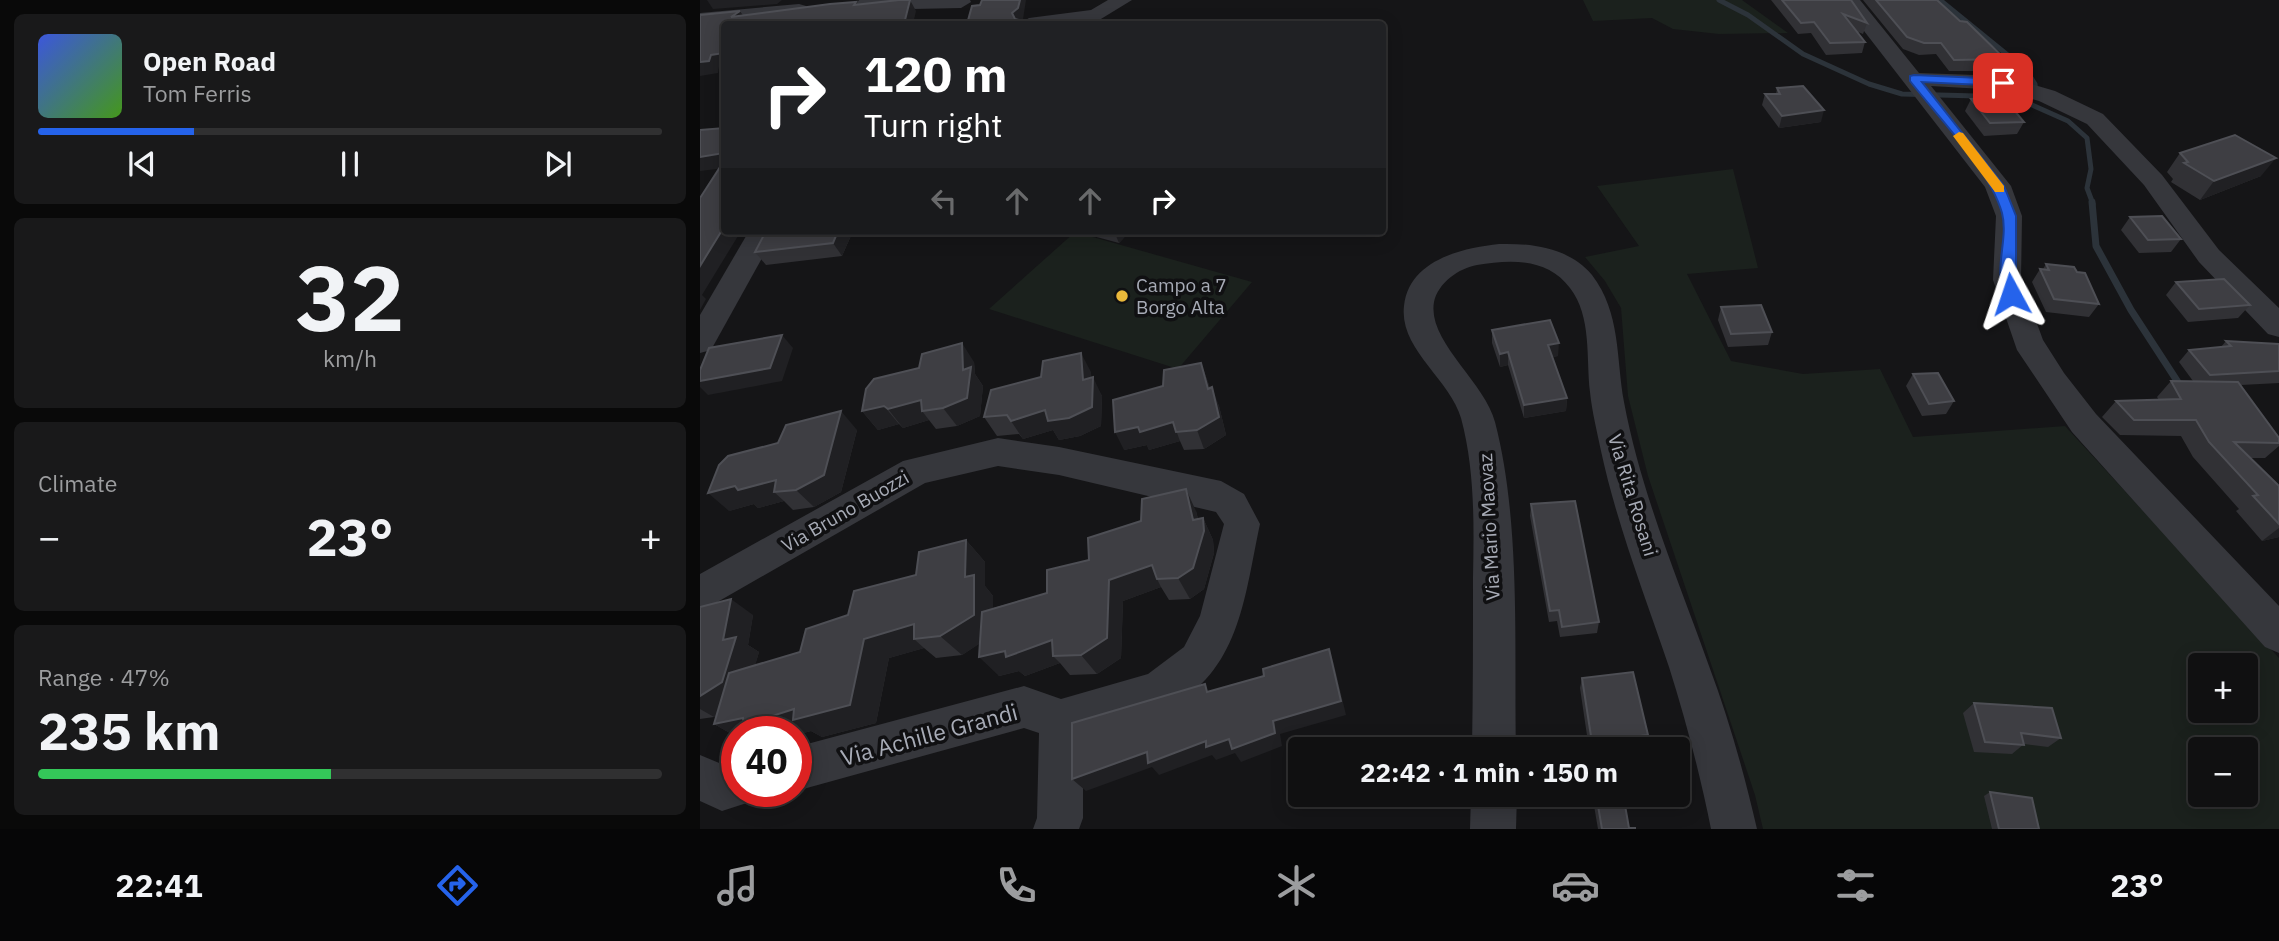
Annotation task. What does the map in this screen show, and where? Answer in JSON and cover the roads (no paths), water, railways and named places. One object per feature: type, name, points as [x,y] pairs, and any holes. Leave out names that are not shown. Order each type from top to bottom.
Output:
[{"type":"street","points":[[1054,21],[1096,16],[1122,0]]},
{"type":"street","points":[[1850,0],[1998,186],[2009,216],[2007,280],[2028,342],[2053,381],[2084,422],[2279,634]]},
{"type":"street","points":[[844,6],[963,1]]},
{"type":"street","points":[[933,21],[963,1]]},
{"type":"street","points":[[700,19],[821,8]]},
{"type":"street","points":[[1914,79],[2003,83],[2036,92],[2095,119],[2153,180],[2209,256],[2279,326]]},
{"type":"street","points":[[701,338],[760,235]]},
{"type":"street","name":"Via Rita Rosani","points":[[1463,258],[1496,252],[1530,253],[1557,262],[1578,277],[1594,299],[1618,458],[1695,680],[1724,773],[1734,829]]},
{"type":"street","name":"Via Mario Maovaz","points":[[1463,258],[1442,269],[1429,283],[1419,306],[1423,332],[1452,371],[1476,411],[1488,459],[1492,535],[1494,737]]},
{"type":"street","name":"Via Bruno Buozzi","points":[[700,594],[915,471],[998,452],[1059,461],[1221,496],[1232,503],[1242,524],[1220,616],[1211,641],[1199,661],[1160,691],[1061,720]]},
{"type":"street","name":"Via Achille Grandi","points":[[812,765],[1024,707],[1061,720]]},
{"type":"street","points":[[1056,829],[1060,818],[1061,720]]},
{"type":"street","points":[[700,777],[721,788]]},
{"type":"street","points":[[1493,829],[1494,807]]},
{"type":"waterway","points":[[1719,0],[1748,15],[1803,54],[1869,84],[1902,94],[2014,97],[2068,121],[2087,138],[2091,169],[2087,188],[2093,204]]},
{"type":"waterway","points":[[1940,0],[2026,70],[2035,84],[2036,95]]},
{"type":"waterway","points":[[2092,202],[2096,246],[2131,310],[2183,390]]},
{"type":"place","name":"Campo a 7 Borgo Alta","points":[[1122,296]]}]
